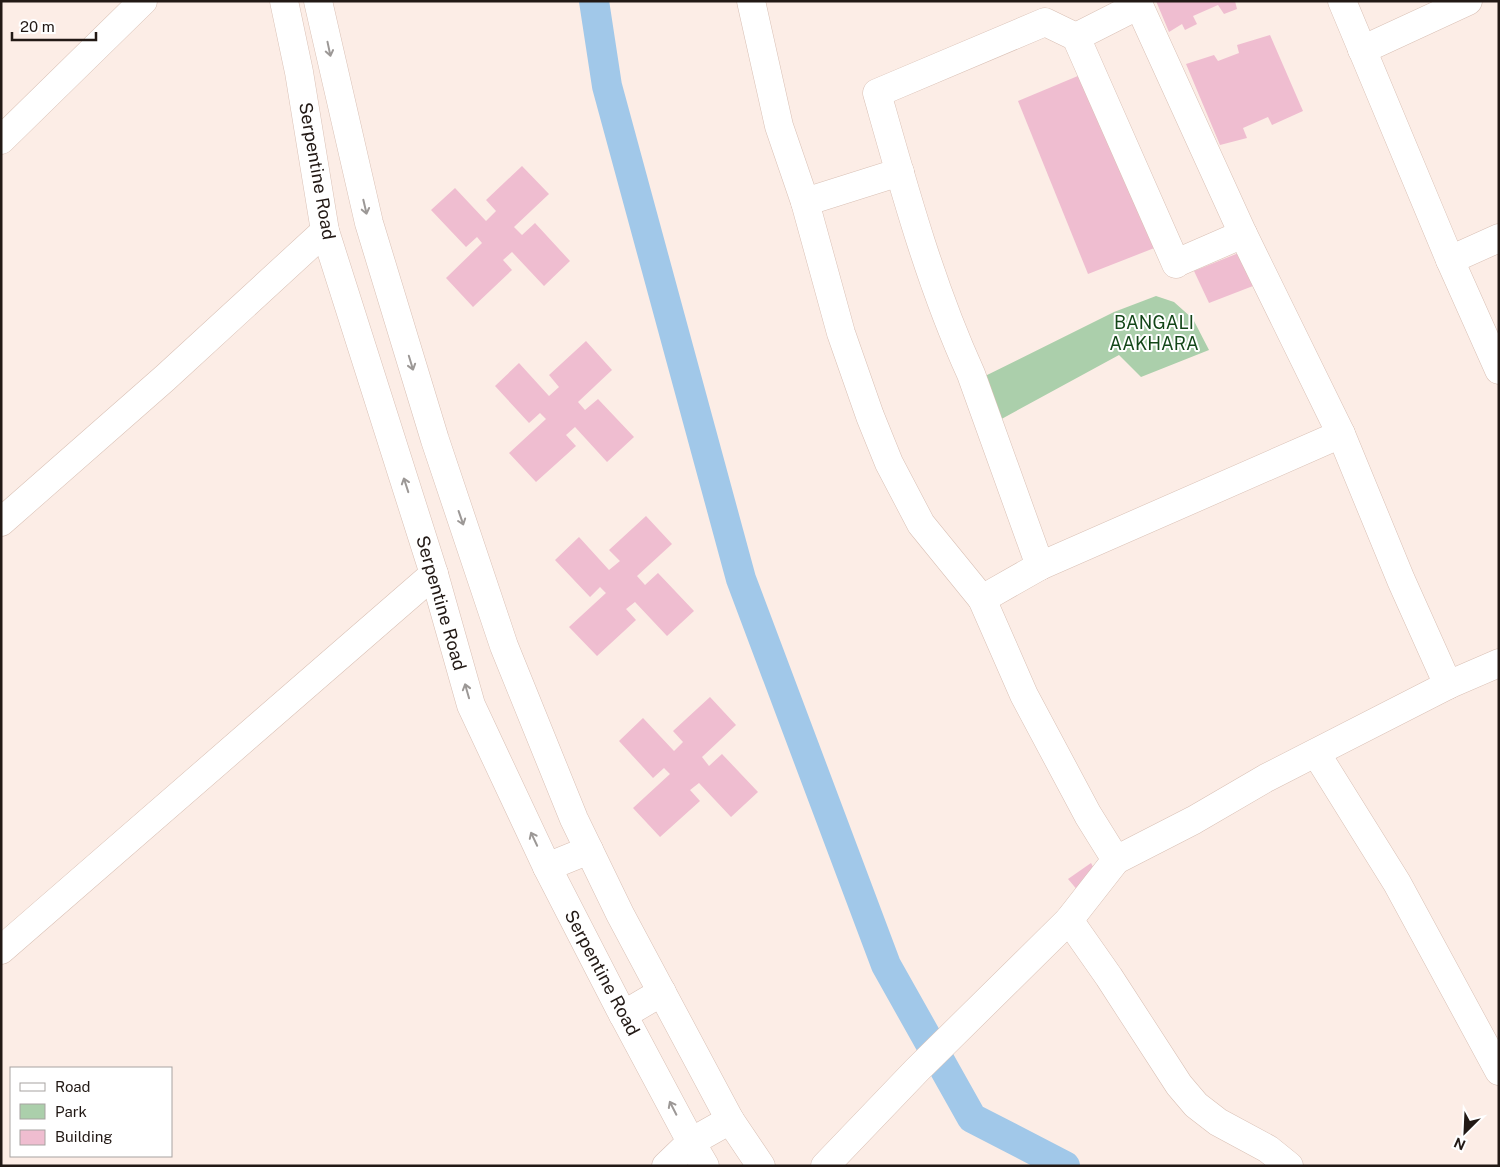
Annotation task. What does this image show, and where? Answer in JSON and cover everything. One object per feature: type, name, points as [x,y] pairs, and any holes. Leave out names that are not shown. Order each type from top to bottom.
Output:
[{"type":"street","points":[[1,140],[143,1]]},
{"type":"street","name":"Serpentine Road","points":[[284,1],[299,72],[324,231],[434,574],[471,705],[547,867],[690,1142],[705,1166]]},
{"type":"street","points":[[318,1],[369,223],[438,449],[504,646],[555,775],[620,914],[730,1120],[761,1166]]},
{"type":"street","points":[[751,1],[779,126],[805,202],[841,333],[870,416],[890,463],[921,524],[982,599],[1024,695],[1088,815],[1116,860]]},
{"type":"street","points":[[1342,1],[1450,260],[1499,369]]},
{"type":"street","points":[[1362,50],[1468,1]]},
{"type":"street","points":[[1076,37],[1138,3],[1243,234],[1341,434],[1401,580],[1448,685]]},
{"type":"street","points":[[1040,566],[914,222],[877,93],[1045,22],[1076,37],[1179,262],[1243,234]]},
{"type":"street","points":[[805,202],[900,172]]},
{"type":"street","points":[[1,522],[165,378],[324,231]]},
{"type":"street","points":[[1450,260],[1499,238]]},
{"type":"street","points":[[982,599],[1040,566],[1341,434]]},
{"type":"street","points":[[1,950],[434,574]]},
{"type":"street","points":[[825,1166],[917,1070],[1069,920],[1116,860],[1194,820],[1266,778],[1448,685],[1499,663]]},
{"type":"street","points":[[1316,753],[1489,1030],[1499,1071]]},
{"type":"street","points":[[547,867],[589,850]]},
{"type":"street","points":[[1069,920],[1109,977],[1179,1085],[1196,1105],[1218,1122],[1268,1149],[1289,1166]]},
{"type":"street","points":[[623,1014],[662,992]]},
{"type":"street","points":[[666,1166],[690,1142],[730,1120]]},
{"type":"green space","name":"BANGALI AAKHARA","points":[[1156,296],[1174,302],[1193,319],[1209,350],[1141,377],[1119,355],[996,422],[977,380],[1114,312]]},
{"type":"building","points":[[1156,1],[1235,1],[1237,9],[1224,14],[1218,5],[1193,16],[1197,24],[1185,30],[1182,24],[1169,32]]},
{"type":"building","points":[[1270,35],[1303,111],[1272,125],[1268,117],[1243,128],[1247,138],[1220,145],[1186,64],[1214,55],[1218,61],[1239,53],[1237,45]]},
{"type":"building","points":[[1085,73],[1162,245],[1088,274],[1018,101]]},
{"type":"building","points":[[522,166],[549,194],[514,227],[522,235],[535,223],[570,261],[544,286],[512,252],[503,260],[512,270],[473,307],[446,278],[482,243],[477,237],[466,247],[431,210],[455,188],[486,221],[496,211],[486,200]]},
{"type":"building","points":[[1241,252],[1253,286],[1209,303],[1194,271]]},
{"type":"building","points":[[586,341],[612,370],[578,402],[585,410],[598,399],[634,437],[607,462],[575,427],[566,435],[576,446],[536,482],[509,453],[546,419],[540,413],[529,423],[495,386],[519,363],[549,396],[559,387],[549,375]]},
{"type":"building","points":[[646,516],[672,544],[637,576],[645,585],[658,573],[694,611],[667,636],[635,602],[626,609],[636,620],[597,656],[569,627],[606,593],[600,587],[590,597],[555,560],[579,537],[609,570],[620,561],[609,550]]},
{"type":"building","points":[[710,697],[736,725],[702,757],[709,766],[722,754],[758,792],[731,817],[699,783],[690,790],[700,801],[660,837],[633,808],[670,774],[664,768],[653,778],[619,741],[643,718],[674,751],[683,742],[673,731]]},
{"type":"building","points":[[1091,863],[1099,878],[1079,892],[1068,879]]},
{"type":"waterway","points":[[594,1],[607,86],[741,579],[886,965],[972,1118],[1065,1166]]}]
